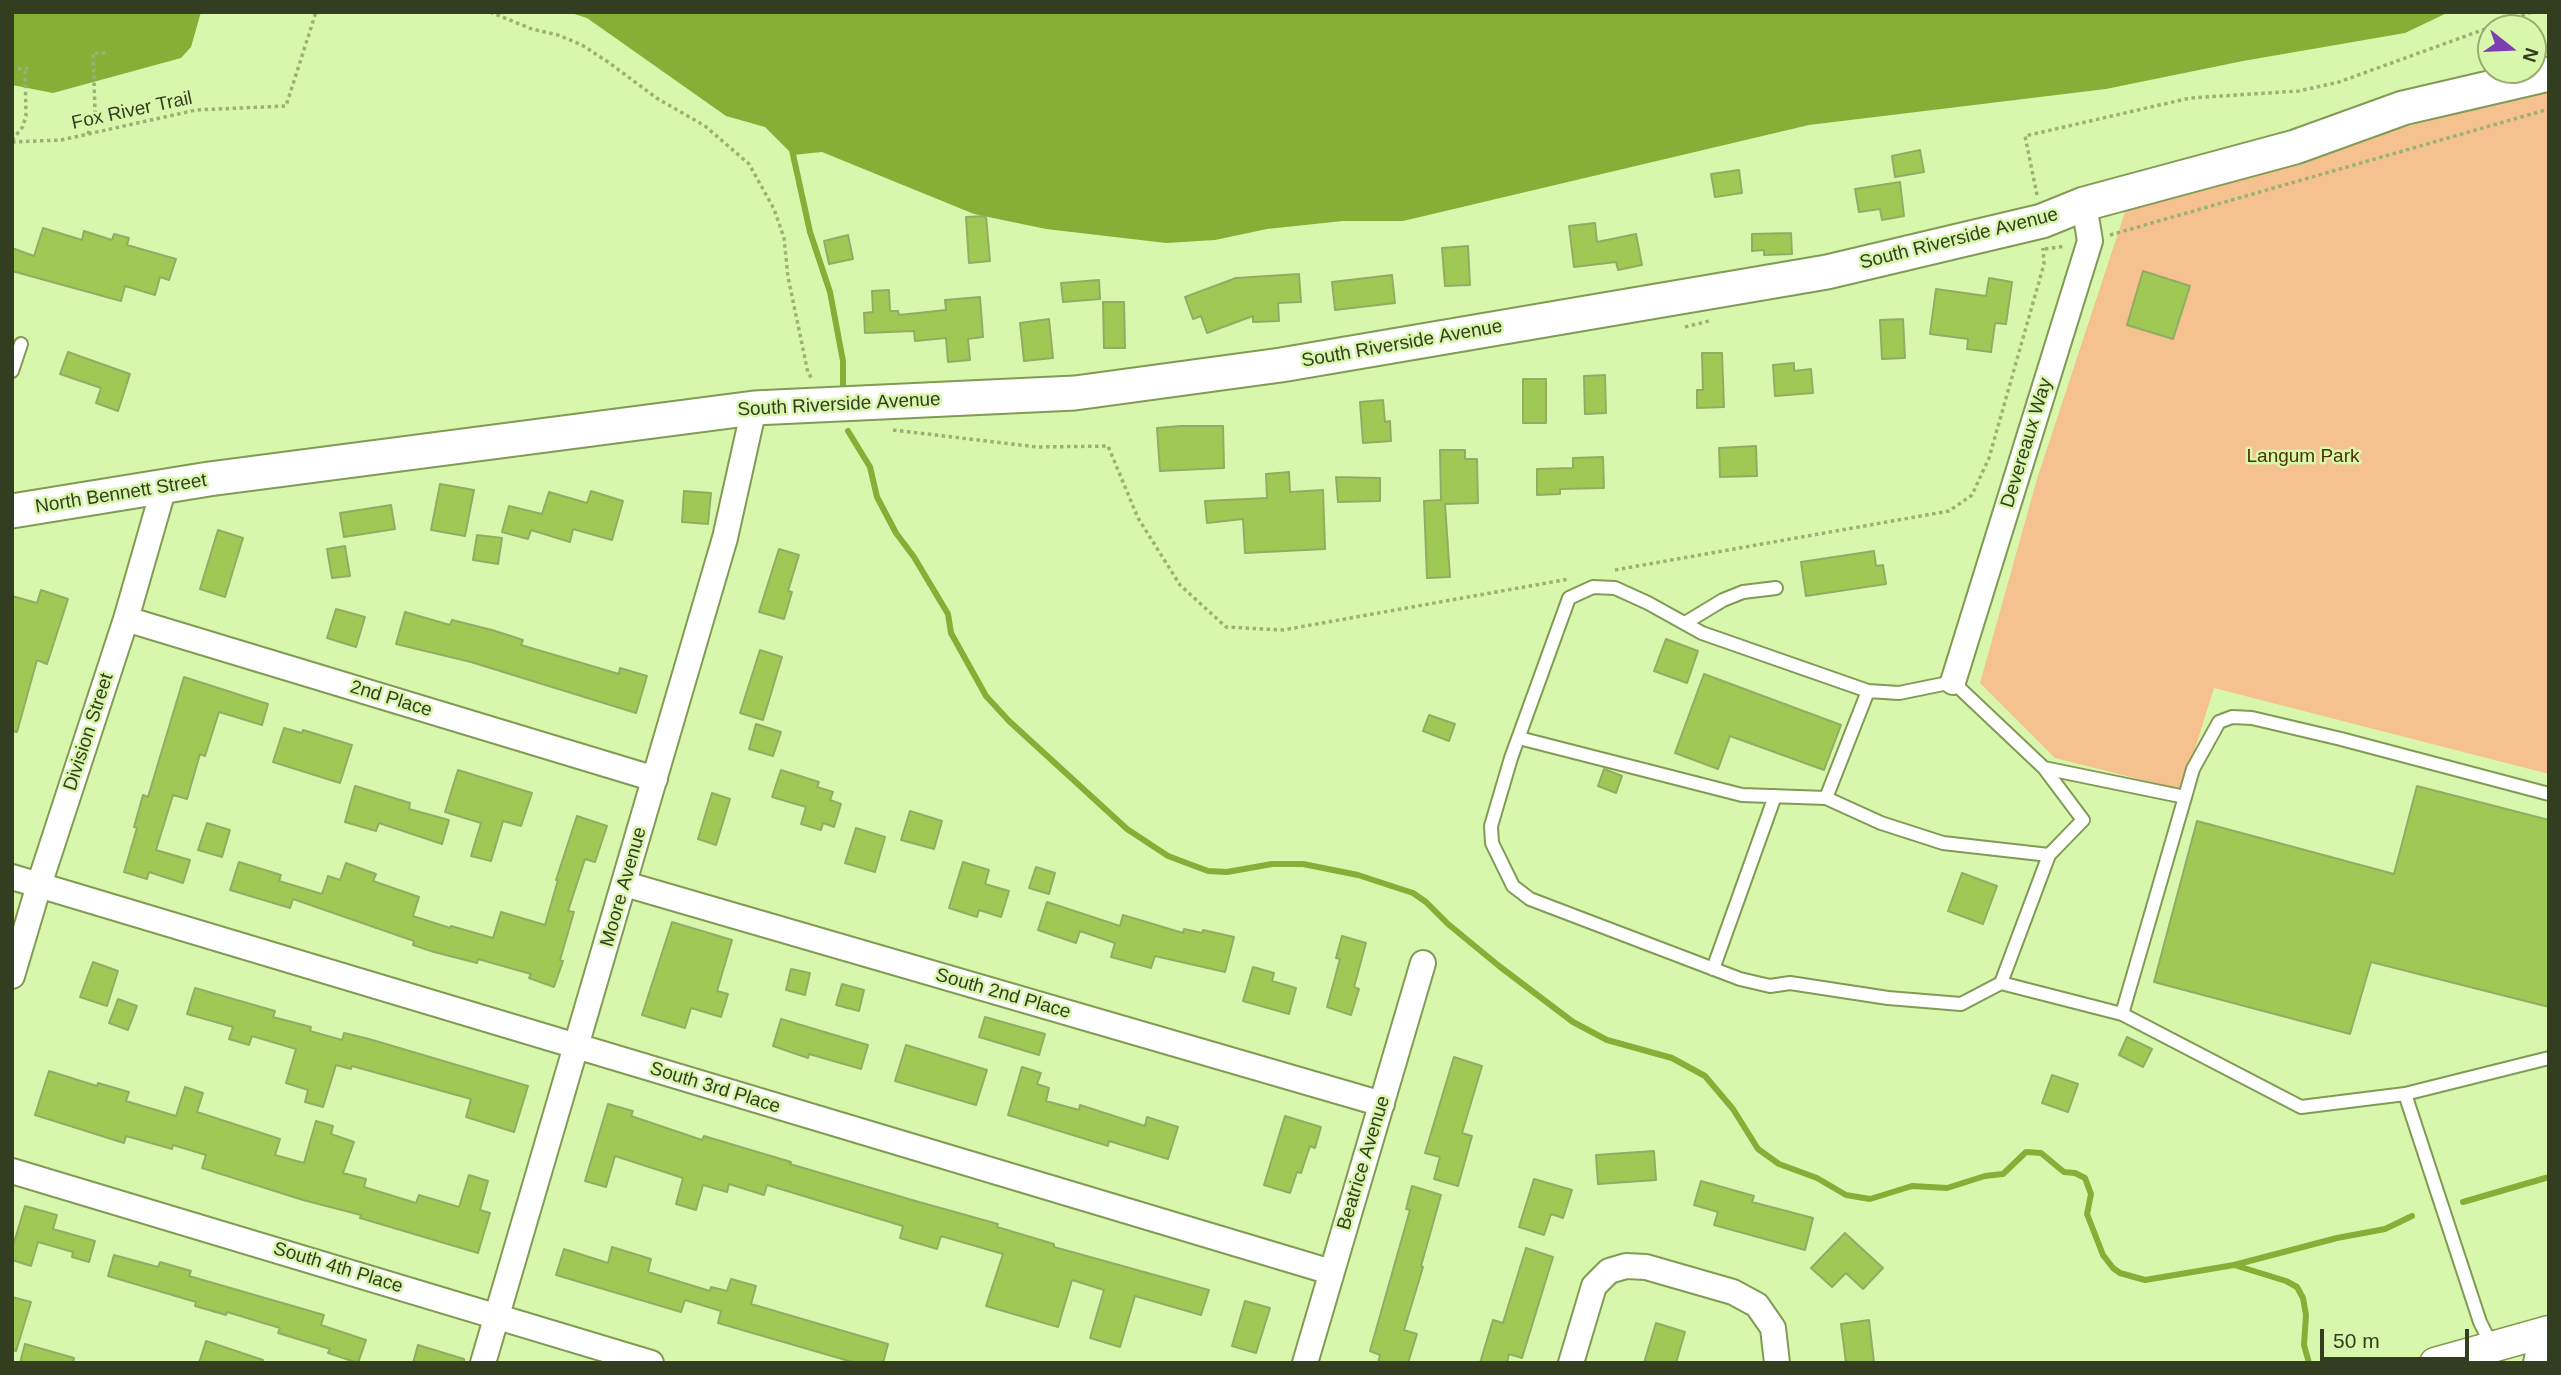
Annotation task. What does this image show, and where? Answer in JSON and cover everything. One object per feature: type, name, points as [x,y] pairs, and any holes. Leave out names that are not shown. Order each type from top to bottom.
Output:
[{"type":"main road","name":"South Riverside Avenue","points":[[231,476],[754,408],[1075,393],[1281,365],[1827,272],[2042,221],[2084,204],[2295,146],[2403,108],[2549,74]]},
{"type":"main road","name":"North Bennett Street","points":[[12,511],[231,476]]},
{"type":"street","name":"Devereaux Way","points":[[1953,682],[2090,241],[2084,204]]},
{"type":"street","name":"Moore Avenue","points":[[483,1363],[725,538],[754,408]]},
{"type":"street","name":"Division Street","points":[[12,976],[126,620],[164,487]]},
{"type":"street","name":"2nd Place","points":[[126,620],[655,779]]},
{"type":"street","name":"South 3rd Place","points":[[12,877],[1331,1272]]},
{"type":"street","name":"South 2nd Place","points":[[625,884],[1381,1104]]},
{"type":"street","name":"Beatrice Avenue","points":[[1305,1363],[1423,962]]},
{"type":"street","name":"South 4th Place","points":[[18,1172],[651,1363]]},
{"type":"street","points":[[1571,1363],[1594,1286],[1609,1271],[1626,1266],[1646,1267],[1733,1292],[1757,1305],[1773,1328],[1777,1363]]},
{"type":"street","points":[[2435,1363],[2545,1332]]},
{"type":"street","points":[[2536,1363],[2545,1332]]},
{"type":"lane","points":[[12,371],[21,344]]},
{"type":"lane","points":[[1593,587],[1615,588],[1702,632],[1868,691],[1899,692],[1953,682],[2044,768],[2082,820],[2049,855],[2001,983],[1961,1004],[1888,998],[1790,983],[1770,986],[1713,969],[1530,900],[1513,886],[1492,843],[1491,826],[1519,737],[1569,598],[1593,587]]},
{"type":"lane","points":[[1685,623],[1723,600],[1743,592],[1776,588]]},
{"type":"lane","points":[[1826,799],[1868,691]]},
{"type":"lane","points":[[2122,1014],[2193,769],[2219,723],[2232,717],[2252,718],[2549,794]]},
{"type":"lane","points":[[1519,737],[1742,795],[1826,799],[1881,822],[1943,843],[2049,855]]},
{"type":"lane","points":[[2044,768],[2185,797]]},
{"type":"lane","points":[[1713,969],[1775,796]]},
{"type":"lane","points":[[2001,983],[2122,1014],[2301,1107],[2405,1094],[2549,1058]]},
{"type":"lane","points":[[2405,1094],[2480,1321],[2493,1347]]},
{"type":"path","name":"Fox River Trail","points":[[12,141],[61,140],[195,110],[286,106],[316,12]]},
{"type":"path","points":[[88,134],[95,111],[93,53],[108,52]]},
{"type":"path","points":[[12,141],[22,128],[26,116],[26,68]]},
{"type":"path","points":[[18,69],[32,68]]},
{"type":"path","points":[[2102,238],[2549,109]]},
{"type":"green space","name":"Langum Park","points":[[2549,91],[2549,774],[2214,688],[2182,790],[2055,758],[1980,683],[2037,479],[2126,209],[2409,126]]},
{"type":"shaded area","points":[[12,12],[201,12],[191,47],[181,58],[53,93],[12,85]]},
{"type":"shaded area","points":[[568,12],[2449,12],[2405,33],[2243,61],[2106,89],[1809,125],[1403,221],[1343,221],[1267,229],[1215,240],[1166,243],[1046,229],[974,214],[822,152],[793,155],[765,127],[726,116],[587,18]]},
{"type":"building","points":[[1920,150],[1924,172],[1895,177],[1892,156]]},
{"type":"building","points":[[1739,170],[1742,193],[1715,197],[1711,174]]},
{"type":"building","points":[[1900,182],[1904,216],[1882,220],[1880,209],[1859,212],[1855,189]]},
{"type":"building","points":[[986,216],[990,261],[969,263],[966,217]]},
{"type":"building","points":[[1595,223],[1597,242],[1636,234],[1642,265],[1618,270],[1616,262],[1574,267],[1569,226]]},
{"type":"building","points":[[43,228],[82,240],[84,231],[112,240],[114,234],[129,238],[127,245],[176,259],[169,280],[160,277],[155,295],[125,286],[121,301],[12,271],[12,248],[34,256]]},
{"type":"building","points":[[1791,233],[1792,254],[1764,255],[1764,250],[1752,251],[1752,234]]},
{"type":"building","points":[[848,235],[853,259],[829,264],[824,241]]},
{"type":"building","points":[[1468,246],[1470,285],[1445,286],[1442,248]]},
{"type":"building","points":[[2143,271],[2190,286],[2173,339],[2127,325]]},
{"type":"building","points":[[1299,274],[1301,302],[1278,303],[1279,321],[1253,322],[1253,316],[1207,333],[1201,316],[1193,319],[1185,297],[1236,278]]},
{"type":"building","points":[[1392,275],[1395,303],[1335,310],[1332,282]]},
{"type":"building","points":[[1989,278],[2012,282],[2006,324],[1995,323],[1991,352],[1967,349],[1968,339],[1930,334],[1936,289],[1986,296]]},
{"type":"building","points":[[1099,280],[1100,299],[1063,302],[1061,283]]},
{"type":"building","points":[[889,290],[890,311],[898,311],[899,315],[946,310],[945,300],[980,297],[983,337],[968,339],[970,360],[948,362],[946,338],[915,341],[914,331],[865,333],[864,313],[873,312],[872,291]]},
{"type":"building","points":[[1103,302],[1124,302],[1125,348],[1104,348]]},
{"type":"building","points":[[1049,319],[1053,358],[1024,361],[1020,323]]},
{"type":"building","points":[[1903,319],[1905,358],[1882,359],[1880,320]]},
{"type":"building","points":[[68,352],[130,374],[118,411],[96,403],[101,388],[60,374]]},
{"type":"building","points":[[1702,353],[1722,353],[1724,407],[1697,408],[1697,390],[1703,390]]},
{"type":"building","points":[[1794,363],[1794,371],[1811,369],[1813,393],[1775,396],[1773,365]]},
{"type":"building","points":[[1605,375],[1606,413],[1585,414],[1584,376]]},
{"type":"building","points":[[1523,379],[1546,379],[1546,423],[1523,423]]},
{"type":"building","points":[[1383,400],[1385,422],[1390,421],[1391,441],[1363,443],[1360,402]]},
{"type":"building","points":[[1223,426],[1224,468],[1160,471],[1157,428]]},
{"type":"building","points":[[1756,446],[1757,476],[1720,477],[1719,448]]},
{"type":"building","points":[[1440,450],[1465,450],[1465,459],[1477,459],[1478,503],[1445,504],[1450,577],[1427,578],[1424,501],[1441,500]]},
{"type":"building","points":[[1603,457],[1604,488],[1560,489],[1560,494],[1537,495],[1537,469],[1573,468],[1573,458]]},
{"type":"building","points":[[1289,472],[1290,492],[1323,490],[1325,549],[1245,553],[1243,519],[1207,523],[1205,501],[1267,498],[1266,474]]},
{"type":"building","points":[[1336,477],[1380,478],[1380,501],[1338,502]]},
{"type":"building","points":[[440,484],[474,490],[465,536],[431,530]]},
{"type":"building","points":[[591,491],[623,501],[612,540],[573,529],[570,542],[531,530],[528,539],[502,532],[509,506],[542,514],[549,492],[587,503]]},
{"type":"building","points":[[684,491],[711,493],[708,524],[682,522]]},
{"type":"building","points":[[391,505],[395,529],[344,537],[340,513]]},
{"type":"building","points":[[218,530],[243,538],[225,597],[200,589]]},
{"type":"building","points":[[477,535],[502,538],[498,564],[473,560]]},
{"type":"building","points":[[345,546],[350,576],[332,578],[327,549]]},
{"type":"building","points":[[779,549],[799,555],[788,591],[792,592],[784,619],[759,612]]},
{"type":"building","points":[[1874,551],[1876,566],[1883,565],[1886,584],[1806,596],[1801,562]]},
{"type":"building","points":[[41,590],[68,599],[47,664],[37,660],[17,732],[12,731],[12,596],[37,603]]},
{"type":"building","points":[[336,609],[365,617],[356,647],[327,638]]},
{"type":"building","points":[[405,612],[450,625],[452,620],[492,630],[523,640],[521,645],[619,674],[620,668],[647,676],[636,713],[471,662],[396,644]]},
{"type":"building","points":[[1666,639],[1698,651],[1687,683],[1654,671]]},
{"type":"building","points":[[760,650],[782,657],[763,720],[740,713]]},
{"type":"building","points":[[1704,674],[1841,725],[1824,770],[1730,736],[1718,769],[1675,753]]},
{"type":"building","points":[[184,677],[268,704],[262,725],[219,712],[205,756],[200,754],[187,799],[173,795],[156,850],[190,860],[183,883],[149,872],[147,879],[124,872],[143,795],[148,797]]},
{"type":"building","points":[[1429,715],[1455,724],[1449,741],[1423,731]]},
{"type":"building","points":[[756,724],[781,732],[773,756],[749,749]]},
{"type":"building","points":[[284,728],[302,733],[303,730],[352,745],[340,783],[273,762]]},
{"type":"building","points":[[1604,769],[1622,776],[1616,793],[1598,786]]},
{"type":"building","points":[[458,770],[532,793],[521,826],[503,821],[491,861],[471,856],[481,823],[445,812]]},
{"type":"building","points":[[781,770],[819,782],[817,787],[833,792],[830,800],[841,804],[834,827],[823,823],[821,830],[801,824],[806,807],[772,797]]},
{"type":"building","points":[[355,786],[410,803],[409,809],[449,820],[442,844],[379,823],[376,831],[345,822]]},
{"type":"building","points":[[2417,786],[2549,820],[2549,1007],[2371,962],[2350,1034],[2154,982],[2197,821],[2394,874]]},
{"type":"building","points":[[712,793],[730,799],[716,845],[698,839]]},
{"type":"building","points":[[910,811],[942,821],[934,849],[901,840]]},
{"type":"building","points":[[577,816],[607,826],[595,862],[585,859],[568,911],[574,912],[554,987],[529,978],[531,974],[478,959],[477,963],[413,945],[414,941],[293,899],[290,908],[230,890],[239,862],[281,875],[279,881],[322,894],[328,876],[340,880],[346,863],[376,874],[373,881],[419,897],[413,916],[493,938],[501,912],[545,925],[556,880]]},
{"type":"building","points":[[207,823],[230,830],[222,857],[198,850]]},
{"type":"building","points":[[856,828],[885,837],[875,872],[845,863]]},
{"type":"building","points":[[963,862],[989,870],[985,884],[1009,891],[1001,917],[979,910],[977,917],[949,908]]},
{"type":"building","points":[[1036,867],[1055,873],[1049,894],[1029,888]]},
{"type":"building","points":[[1962,873],[1997,886],[1983,924],[1948,911]]},
{"type":"building","points":[[1047,902],[1120,926],[1123,915],[1183,933],[1184,929],[1202,933],[1203,930],[1234,937],[1225,972],[1155,956],[1151,968],[1111,957],[1115,943],[1080,931],[1076,943],[1038,930]]},
{"type":"building","points":[[672,922],[732,940],[717,991],[728,994],[721,1017],[691,1008],[685,1028],[642,1015]]},
{"type":"building","points":[[1342,936],[1366,943],[1354,987],[1359,989],[1351,1015],[1327,1007],[1340,959],[1336,958]]},
{"type":"building","points":[[93,962],[118,971],[107,1006],[80,997]]},
{"type":"building","points":[[1253,967],[1274,973],[1272,981],[1296,988],[1289,1014],[1243,1001]]},
{"type":"building","points":[[791,969],[810,973],[805,995],[786,990]]},
{"type":"building","points":[[842,984],[864,990],[859,1011],[836,1005]]},
{"type":"building","points":[[195,988],[275,1011],[273,1017],[311,1027],[310,1031],[342,1040],[344,1033],[369,1039],[528,1086],[514,1132],[466,1117],[471,1099],[352,1066],[351,1069],[336,1065],[323,1107],[305,1102],[308,1090],[286,1083],[296,1049],[252,1036],[249,1045],[229,1039],[233,1027],[187,1014]]},
{"type":"building","points":[[118,999],[137,1006],[128,1030],[109,1023]]},
{"type":"building","points":[[985,1017],[1045,1034],[1039,1055],[979,1037]]},
{"type":"building","points":[[781,1019],[868,1045],[861,1069],[809,1054],[808,1058],[773,1046]]},
{"type":"building","points":[[2127,1037],[2152,1049],[2143,1067],[2119,1055]]},
{"type":"building","points":[[906,1045],[987,1070],[976,1105],[895,1081]]},
{"type":"building","points":[[1454,1057],[1482,1066],[1462,1133],[1472,1136],[1458,1186],[1434,1179],[1440,1157],[1425,1153]]},
{"type":"building","points":[[1022,1067],[1041,1073],[1037,1084],[1049,1088],[1046,1101],[1079,1110],[1080,1105],[1145,1126],[1147,1117],[1178,1127],[1168,1159],[1109,1141],[1108,1146],[1008,1115]]},
{"type":"building","points":[[49,1071],[97,1086],[98,1083],[129,1092],[126,1101],[176,1116],[185,1087],[203,1093],[197,1112],[280,1139],[275,1155],[304,1163],[316,1121],[333,1126],[331,1134],[354,1142],[343,1173],[366,1179],[364,1187],[416,1203],[419,1195],[459,1207],[469,1175],[488,1181],[480,1210],[490,1213],[478,1253],[202,1168],[206,1155],[173,1145],[172,1149],[126,1136],[124,1143],[35,1115]]},
{"type":"building","points":[[2052,1075],[2078,1084],[2068,1112],[2042,1103]]},
{"type":"building","points":[[608,1104],[633,1111],[631,1116],[702,1140],[704,1136],[791,1162],[790,1164],[998,1224],[997,1227],[1054,1244],[1054,1247],[1209,1290],[1201,1315],[1135,1296],[1120,1347],[1090,1338],[1104,1290],[1072,1280],[1058,1327],[986,1306],[1003,1254],[941,1236],[937,1249],[900,1238],[903,1226],[767,1185],[764,1195],[729,1184],[727,1192],[703,1185],[696,1210],[676,1204],[683,1178],[615,1156],[606,1187],[585,1181]]},
{"type":"building","points":[[1285,1116],[1321,1127],[1315,1148],[1310,1146],[1301,1173],[1297,1172],[1290,1193],[1264,1185]]},
{"type":"building","points":[[1654,1151],[1656,1180],[1598,1184],[1596,1155]]},
{"type":"building","points":[[1534,1179],[1572,1190],[1563,1218],[1551,1214],[1544,1235],[1519,1227]]},
{"type":"building","points":[[1701,1181],[1754,1196],[1752,1202],[1813,1218],[1805,1250],[1714,1225],[1718,1212],[1694,1205]]},
{"type":"building","points":[[1412,1186],[1441,1195],[1404,1330],[1417,1334],[1408,1363],[1378,1363],[1380,1355],[1370,1351],[1410,1210],[1406,1209]]},
{"type":"building","points":[[25,1206],[57,1215],[53,1229],[95,1241],[89,1262],[72,1257],[73,1252],[38,1242],[31,1266],[12,1260],[12,1249]]},
{"type":"building","points":[[1845,1233],[1883,1268],[1863,1289],[1846,1273],[1832,1287],[1811,1268]]},
{"type":"building","points":[[612,1247],[651,1259],[648,1272],[710,1291],[711,1287],[727,1291],[731,1279],[756,1286],[751,1304],[888,1344],[883,1363],[856,1363],[718,1323],[721,1311],[685,1300],[681,1312],[556,1275],[564,1249],[608,1263]]},
{"type":"building","points":[[1526,1248],[1553,1257],[1522,1358],[1509,1354],[1507,1363],[1480,1363],[1493,1320],[1503,1323]]},
{"type":"building","points":[[114,1255],[158,1267],[160,1262],[191,1271],[189,1276],[324,1315],[321,1325],[366,1340],[358,1363],[328,1353],[330,1349],[278,1333],[280,1328],[227,1312],[226,1315],[195,1306],[196,1302],[108,1276]]},
{"type":"building","points":[[12,1297],[31,1302],[16,1351],[12,1350]]},
{"type":"building","points":[[1245,1301],[1270,1308],[1256,1353],[1232,1346]]},
{"type":"building","points":[[1869,1320],[1874,1362],[1846,1363],[1841,1324]]},
{"type":"building","points":[[1656,1323],[1685,1332],[1676,1363],[1644,1363]]},
{"type":"building","points":[[206,1341],[263,1360],[262,1363],[199,1363]]},
{"type":"building","points":[[25,1344],[74,1358],[73,1363],[20,1363]]},
{"type":"building","points":[[418,1345],[464,1359],[464,1363],[413,1363]]},
{"type":"waterway","points":[[792,150],[810,232],[830,292],[843,361],[843,386]]},
{"type":"waterway","points":[[848,431],[870,467],[877,497],[896,533],[914,557],[948,614],[951,633],[986,696],[1009,721],[1127,829],[1168,856],[1208,871],[1227,872],[1272,864],[1303,864],[1358,875],[1413,893],[1499,966],[1573,1022],[1607,1040],[1672,1058],[1705,1076],[1733,1109],[1758,1149],[1779,1164],[1817,1178],[1846,1195],[1870,1199],[1912,1186],[1947,1188],[1985,1176],[2003,1174],[2026,1152],[2041,1153],[2064,1172],[2085,1178],[2091,1194],[2087,1214],[2103,1255],[2120,1273],[2145,1280],[2234,1265],[2337,1238],[2385,1229],[2412,1216]]},
{"type":"waterway","points":[[2463,1202],[2549,1177]]},
{"type":"waterway","points":[[2234,1265],[2297,1287],[2303,1298],[2306,1315],[2304,1345],[2309,1363]]}]
